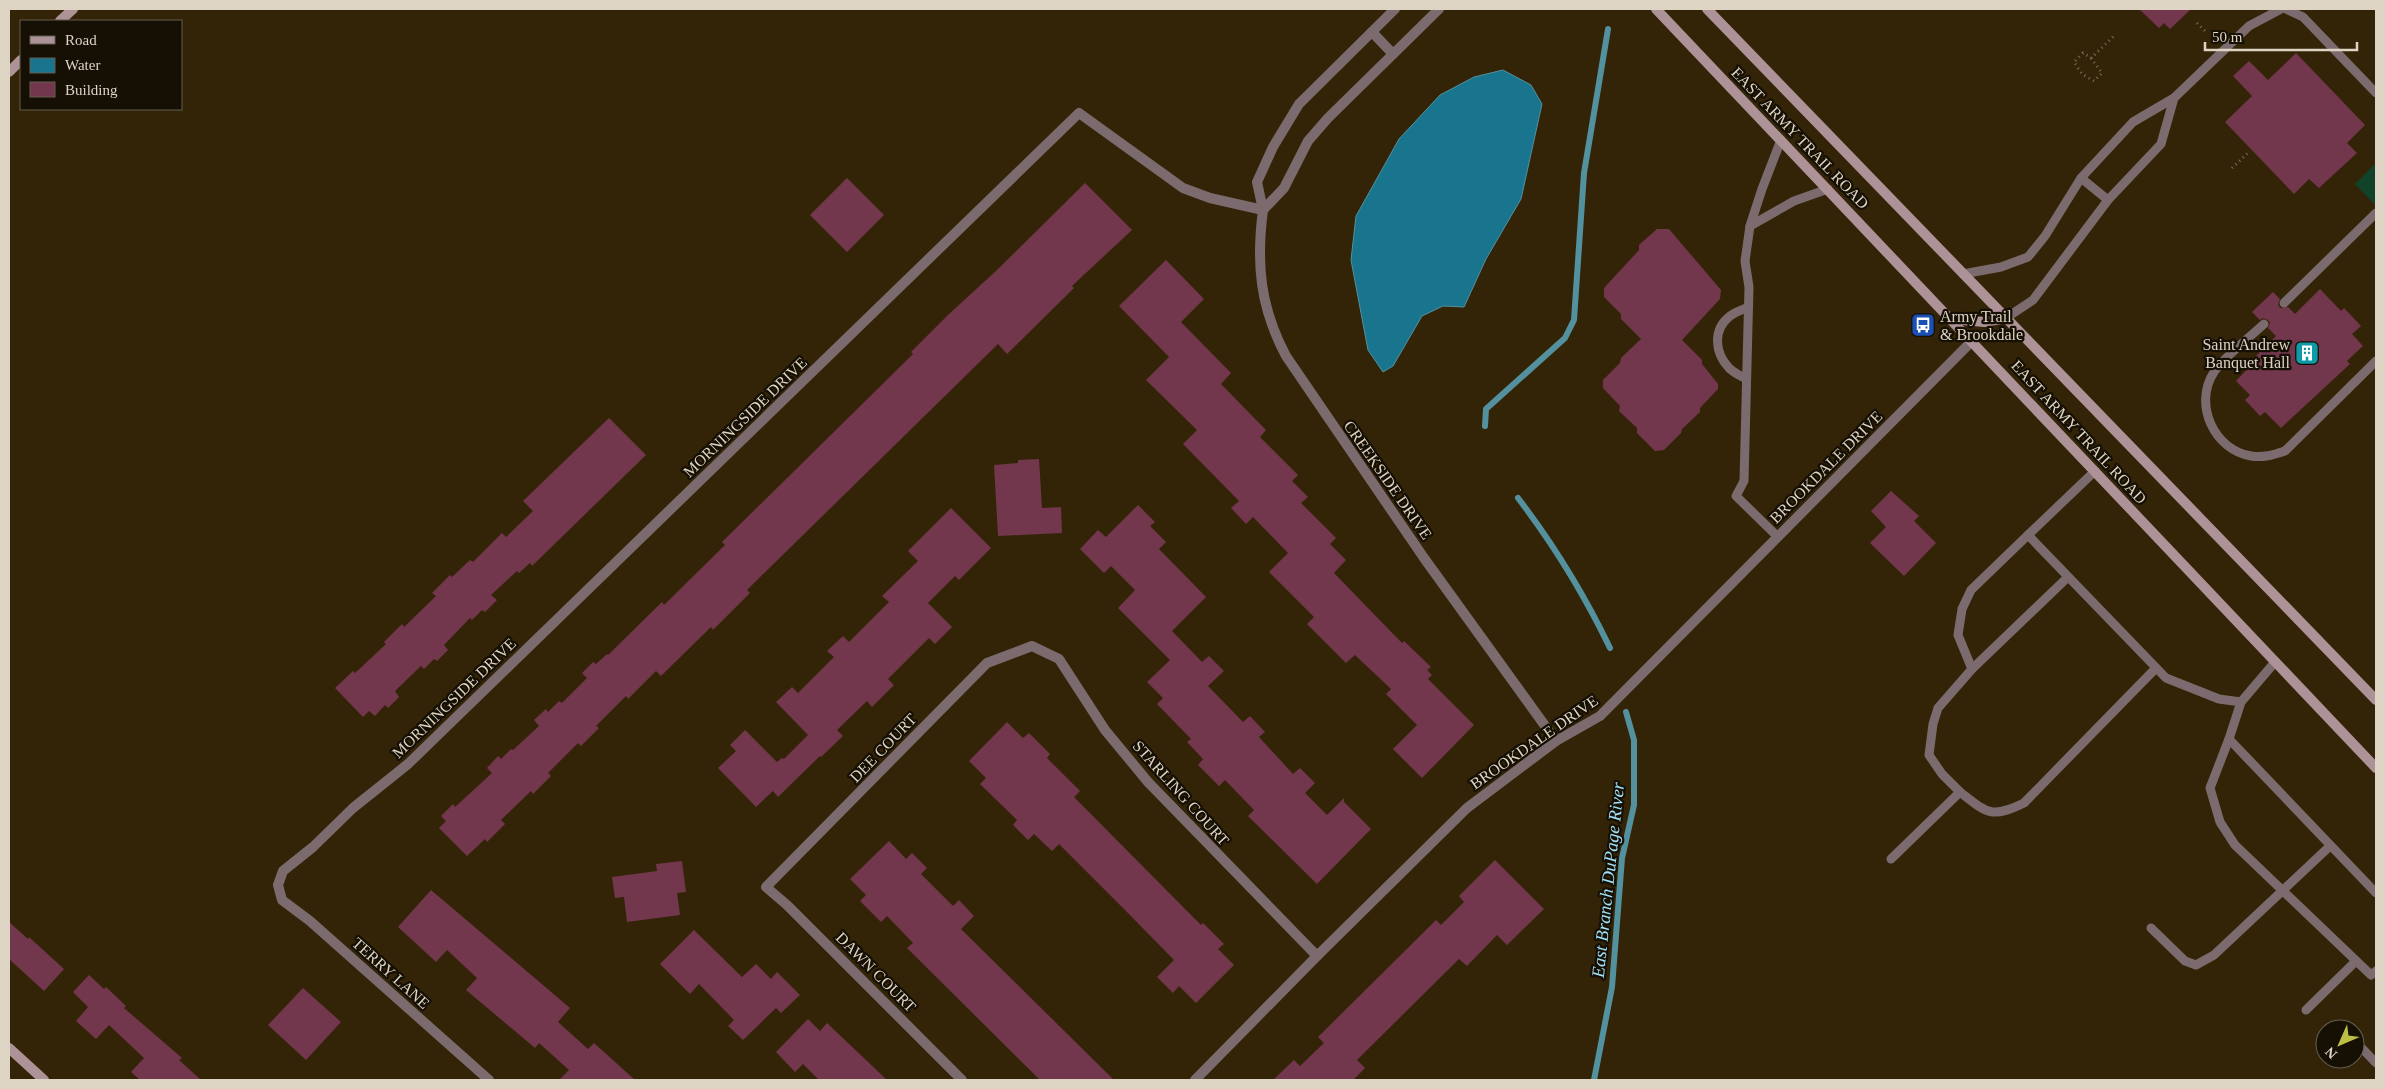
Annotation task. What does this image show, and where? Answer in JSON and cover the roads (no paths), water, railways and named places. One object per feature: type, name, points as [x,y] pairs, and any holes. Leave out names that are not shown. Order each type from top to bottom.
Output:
[{"type":"main road","points":[[61,20],[73,9]]},
{"type":"main road","name":"EAST ARMY TRAIL ROAD","points":[[1656,9],[2376,768]]},
{"type":"main road","name":"EAST ARMY TRAIL ROAD","points":[[1707,9],[2376,700]]},
{"type":"main road","points":[[9,72],[20,61]]},
{"type":"main road","points":[[1952,320],[1984,322],[2006,318]]},
{"type":"main road","points":[[9,1048],[44,1080]]},
{"type":"street","name":"CREEKSIDE DRIVE","points":[[1395,9],[1299,104],[1287,122],[1257,182],[1264,210],[1259,242],[1261,288],[1272,330],[1286,356],[1424,558],[1556,741]]},
{"type":"street","points":[[1264,210],[1284,188],[1296,162],[1315,133],[1439,9]]},
{"type":"street","points":[[1372,32],[1393,54]]},
{"type":"street","name":"MORNINGSIDE DRIVE","points":[[278,885],[283,871],[313,847],[353,808],[408,764],[1079,113],[1184,188],[1210,198],[1264,210]]},
{"type":"street","name":"BROOKDALE DRIVE","points":[[1194,1080],[1468,808],[1556,741],[1600,716],[1972,340]]},
{"type":"street","name":"DEE COURT","points":[[766,887],[986,663],[1032,646]]},
{"type":"street","name":"STARLING COURT","points":[[1032,646],[1059,659],[1105,730],[1148,782],[1317,956]]},
{"type":"street","name":"TERRY LANE","points":[[278,885],[282,900],[310,921],[489,1080]]},
{"type":"street","name":"DAWN COURT","points":[[766,887],[787,905],[962,1080]]},
{"type":"lane","points":[[1963,274],[2001,268],[2028,256],[2045,236],[2081,178],[2133,122],[2174,98],[2249,26],[2281,9]]},
{"type":"lane","points":[[2286,9],[2303,17],[2376,93]]},
{"type":"lane","points":[[2006,318],[2032,300],[2108,200],[2161,144],[2174,98]]},
{"type":"lane","points":[[1778,537],[1736,496],[1744,482],[1749,287],[1745,261],[1750,226],[1762,188],[1781,140]]},
{"type":"lane","points":[[2081,178],[2108,200]]},
{"type":"lane","points":[[1750,226],[1794,201],[1828,189]]},
{"type":"lane","points":[[2284,303],[2376,213]]},
{"type":"lane","points":[[1746,379],[1730,369],[1719,354],[1716,341],[1720,326],[1730,316],[1748,307]]},
{"type":"lane","points":[[2264,324],[2214,372],[2207,388],[2206,406],[2210,423],[2219,439],[2233,450],[2250,456],[2268,456],[2285,451],[2376,361]]},
{"type":"lane","points":[[1972,669],[1958,635],[1962,609],[1972,590],[2095,471]]},
{"type":"lane","points":[[2028,535],[2166,678],[2219,700],[2241,702]]},
{"type":"lane","points":[[2068,577],[1972,669],[1938,708],[1933,724],[1929,755],[1942,774],[1960,792],[1984,811],[2004,812],[2024,803],[2156,668]]},
{"type":"lane","points":[[2275,662],[2241,702],[2210,788],[2220,822],[2235,845],[2356,961],[2371,975],[2376,971]]},
{"type":"lane","points":[[2229,739],[2376,893]]},
{"type":"lane","points":[[1891,859],[1960,792]]},
{"type":"lane","points":[[2152,928],[2185,961],[2196,965],[2214,955],[2330,846]]},
{"type":"lane","points":[[2306,1010],[2356,961]]},
{"type":"lane","points":[[2365,1051],[2376,1063]]},
{"type":"water","points":[[1503,70],[1531,85],[1542,104],[1521,199],[1486,259],[1464,307],[1443,306],[1422,316],[1393,366],[1383,372],[1368,350],[1351,260],[1356,216],[1399,139],[1440,95],[1474,77]]},
{"type":"waterway","name":"East Branch DuPage River","points":[[1485,426],[1486,409],[1565,338],[1574,320],[1584,173],[1608,29]]},
{"type":"waterway","name":"East Branch DuPage River","points":[[1518,498],[1568,570],[1610,648]]},
{"type":"waterway","name":"East Branch DuPage River","points":[[1594,1080],[1612,987],[1622,858],[1634,805],[1634,740],[1626,712]]},
{"type":"place","name":"Army Trail & Brookdale","points":[[1923,325]]},
{"type":"place","name":"Saint Andrew Banquet Hall","points":[[2307,353]]}]
